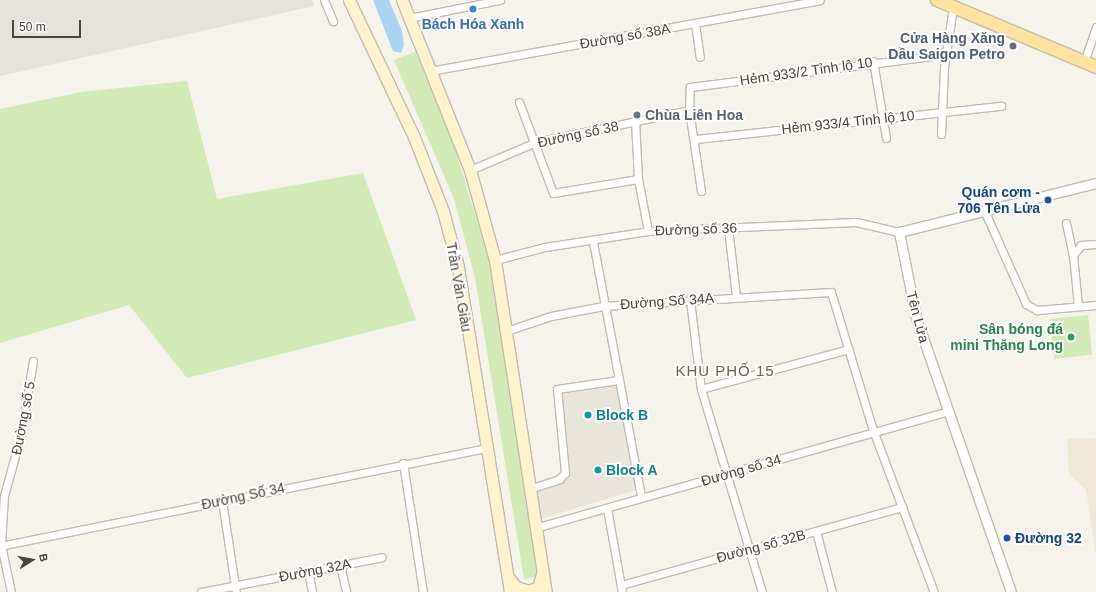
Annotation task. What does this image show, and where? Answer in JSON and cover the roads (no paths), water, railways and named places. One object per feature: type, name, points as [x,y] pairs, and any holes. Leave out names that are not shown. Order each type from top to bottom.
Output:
[{"type":"main road","name":"Trần Văn Giàu","points":[[349,0],[414,137],[444,211],[458,268],[510,592]]},
{"type":"main road","points":[[402,0],[470,170],[495,260],[546,592]]},
{"type":"main road","points":[[937,0],[1096,67]]},
{"type":"main road","points":[[508,577],[516,587],[529,591],[538,587],[542,573]]},
{"type":"street","points":[[324,0],[333,21]]},
{"type":"street","points":[[409,18],[500,0]]},
{"type":"street","name":"Đường số 38A","points":[[430,70],[820,0]]},
{"type":"street","points":[[940,134],[946,54],[953,7]]},
{"type":"street","points":[[695,23],[700,56]]},
{"type":"street","points":[[1084,62],[1096,27]]},
{"type":"street","name":"Hẻm 933/2 Tỉnh lộ 10","points":[[689,110],[690,87],[873,61],[946,54]]},
{"type":"street","points":[[873,61],[881,116],[886,138]]},
{"type":"street","points":[[518,102],[536,142],[553,193],[638,179]]},
{"type":"street","name":"Hẻm 933/4 Tỉnh lộ 10","points":[[696,140],[881,116],[941,113],[1001,106]]},
{"type":"street","points":[[689,110],[696,140],[701,190]]},
{"type":"street","name":"Đường số 38","points":[[470,170],[536,142],[689,110]]},
{"type":"street","points":[[635,121],[638,179],[648,231]]},
{"type":"street","points":[[899,232],[1096,183]]},
{"type":"street","points":[[984,210],[1026,304],[1037,310],[1096,305]]},
{"type":"street","name":"Đường số 36","points":[[495,260],[545,247],[593,242],[648,231],[856,222],[899,232]]},
{"type":"street","points":[[1066,223],[1073,255],[1078,306]]},
{"type":"street","points":[[728,228],[736,296]]},
{"type":"street","name":"Tên Lửa","points":[[899,232],[916,317],[946,412],[1011,592]]},
{"type":"street","points":[[593,242],[641,497]]},
{"type":"street","points":[[1073,255],[1081,245],[1096,244]]},
{"type":"street","name":"Đường Số 34A","points":[[506,331],[552,316],[604,306],[736,296],[831,292],[849,349]]},
{"type":"street","points":[[690,300],[701,389],[762,592]]},
{"type":"street","points":[[701,389],[849,349],[874,430],[934,592]]},
{"type":"street","name":"Đường số 5","points":[[1,545],[4,496],[21,434],[33,361]]},
{"type":"street","points":[[529,489],[560,479],[565,473],[557,389],[618,380]]},
{"type":"street","name":"Đường số 34","points":[[535,528],[641,497],[726,475],[874,430],[946,412]]},
{"type":"street","name":"Đường Số 34","points":[[1,545],[403,463],[487,448]]},
{"type":"street","points":[[403,463],[423,592]]},
{"type":"street","points":[[222,501],[236,589]]},
{"type":"street","name":"Đường số 32B","points":[[621,589],[749,549],[902,507]]},
{"type":"street","points":[[607,508],[621,589]]},
{"type":"street","points":[[816,531],[832,592]]},
{"type":"street","points":[[1,545],[11,592]]},
{"type":"street","name":"Đường 32A","points":[[201,592],[236,589],[308,571],[382,557]]},
{"type":"street","points":[[340,565],[346,592]]},
{"type":"street","points":[[308,571],[312,592]]},
{"type":"water","points":[[373,0],[389,0],[402,31],[404,45],[401,53],[393,51]]},
{"type":"place","name":"Bách Hóa Xanh","points":[[473,9]]},
{"type":"place","name":"Cửa Hàng Xăng Dầu Saigon Petro","points":[[1013,46]]},
{"type":"place","name":"Chùa Liên Hoa","points":[[637,115]]},
{"type":"place","name":"Quán cơm - 706 Tên Lửa","points":[[1048,200]]},
{"type":"place","name":"Sân bóng đá mini Thăng Long","points":[[1071,337]]},
{"type":"place","name":"Block B","points":[[588,415]]},
{"type":"place","name":"Block A","points":[[598,470]]},
{"type":"place","name":"Đường 32","points":[[1007,538]]},
{"type":"district","name":"KHU PHỐ 15","points":[[725,371]]}]
